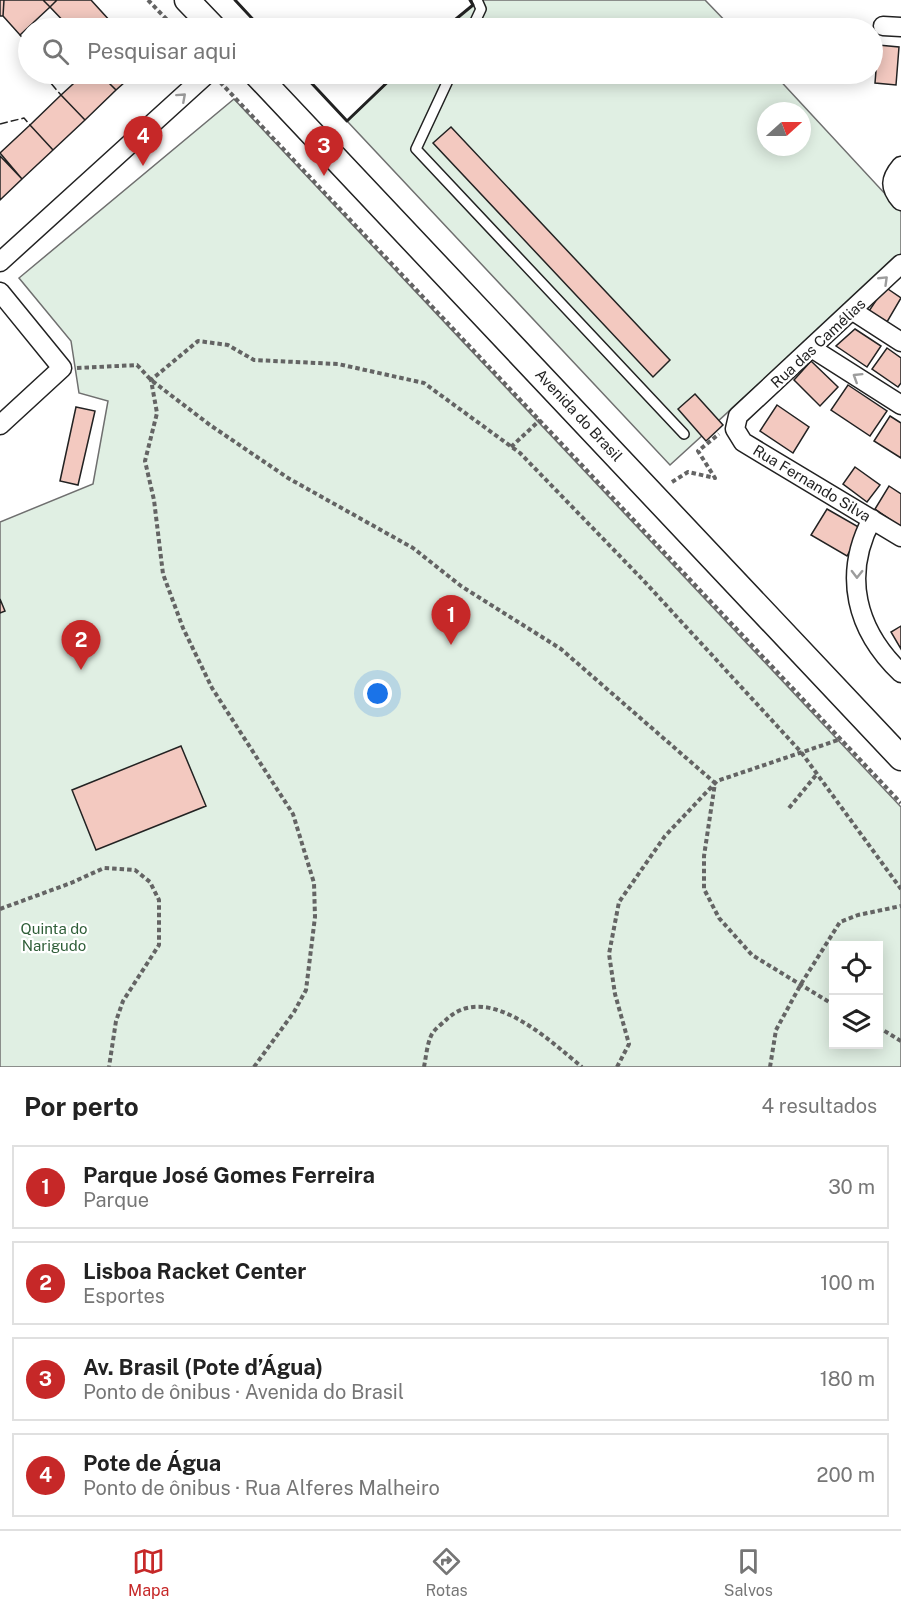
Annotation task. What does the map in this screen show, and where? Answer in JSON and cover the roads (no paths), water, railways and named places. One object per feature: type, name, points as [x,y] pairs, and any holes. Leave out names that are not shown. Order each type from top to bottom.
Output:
[{"type":"main road","points":[[187,0],[204,18]]},
{"type":"main road","name":"Avenida do Brasil","points":[[265,84],[901,758]]},
{"type":"street","points":[[0,262],[196,84]]},
{"type":"street","points":[[901,166],[892,177],[892,187],[901,201]]},
{"type":"street","name":"Rua das Camélias","points":[[735,421],[854,311],[901,264]]},
{"type":"street","points":[[0,292],[62,369],[0,425]]},
{"type":"street","points":[[854,311],[901,342]]},
{"type":"street","points":[[813,349],[901,405]]},
{"type":"street","name":"Rua Fernando Silva","points":[[735,421],[735,429],[743,442],[901,537]]},
{"type":"street","points":[[872,519],[858,551],[856,582],[861,618],[876,645],[901,673]]},
{"type":"lane","points":[[477,0],[481,9],[477,18]]},
{"type":"lane","points":[[446,84],[416,149],[684,434]]},
{"type":"place","name":"Pote de Água","points":[[143,166]]},
{"type":"place","name":"Av. Brasil (Pote d’Água)","points":[[324,176]]},
{"type":"place","name":"Parque José Gomes Ferreira","points":[[451,645]]},
{"type":"place","name":"Lisboa Racket Center","points":[[81,670]]},
{"type":"park label","name":"Quinta do Narigudo","points":[[54,936]]}]
